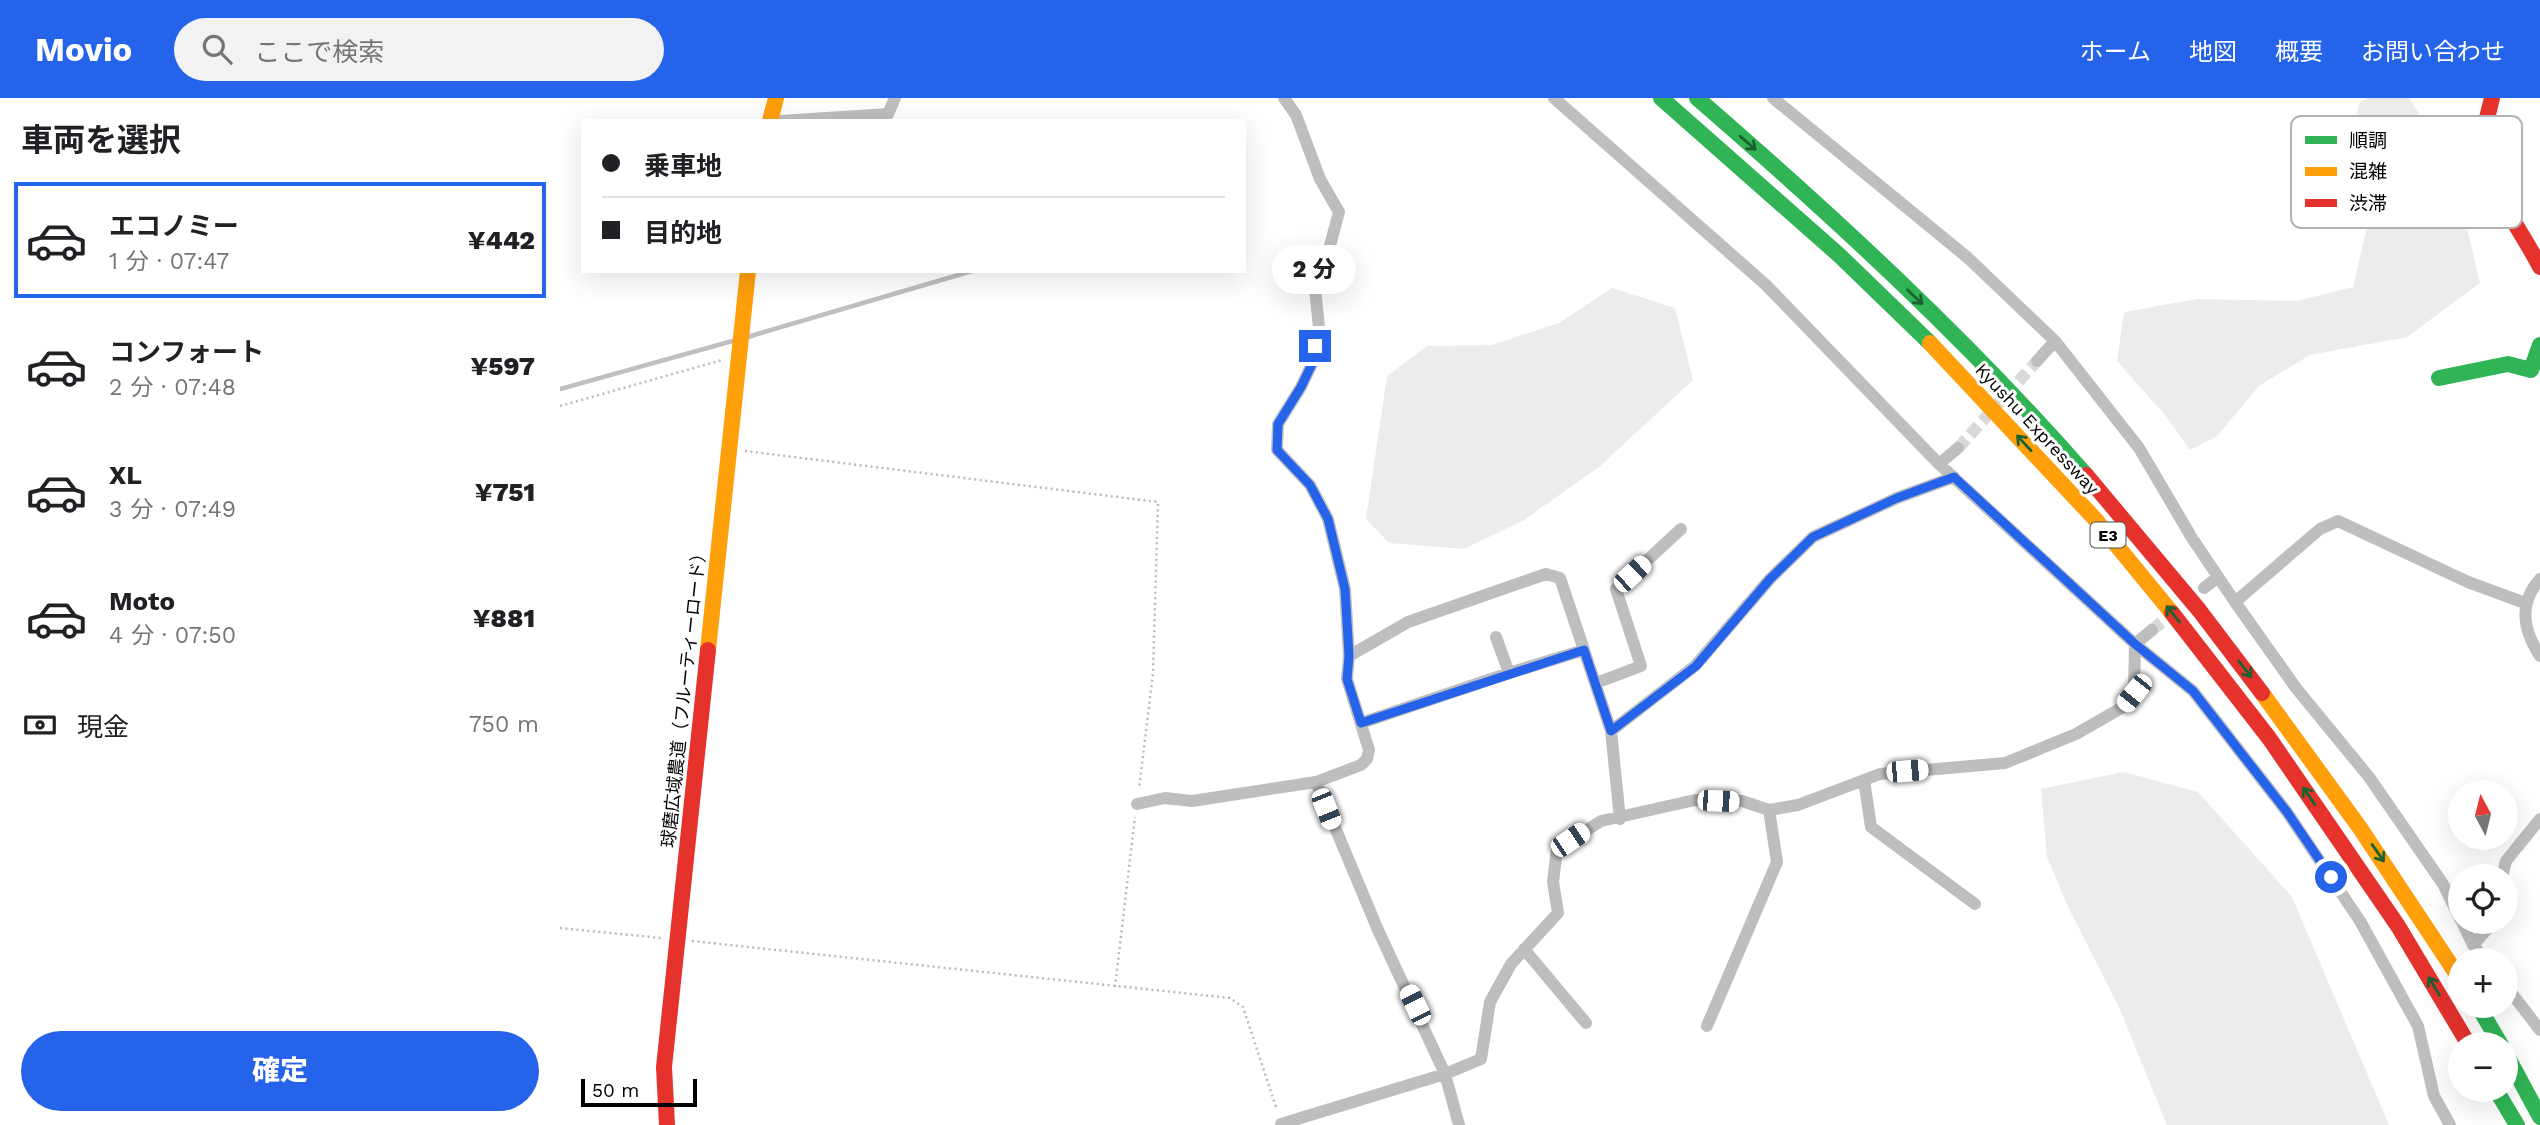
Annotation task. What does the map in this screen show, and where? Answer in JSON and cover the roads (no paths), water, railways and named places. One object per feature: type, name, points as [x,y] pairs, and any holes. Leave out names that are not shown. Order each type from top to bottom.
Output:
[{"type":"main road","points":[[771,119],[776,98]]},
{"type":"main road","name":"Kyushu Expressway","points":[[1661,98],[1800,220],[1908,322],[2095,519],[2269,738],[2398,926],[2461,1032]]},
{"type":"main road","name":"Kyushu Expressway","points":[[1697,98],[1856,239],[1937,318],[2022,405],[2112,505],[2204,616],[2289,726],[2400,884],[2448,960]]},
{"type":"main road","points":[[2487,116],[2492,98]]},
{"type":"main road","points":[[2520,228],[2540,267]]},
{"type":"main road","name":"球磨広域農道（フルーティーロード）","points":[[667,1125],[664,1067],[748,273]]},
{"type":"main road","points":[[2439,378],[2508,363],[2535,369],[2540,345]]},
{"type":"main road","points":[[2518,1076],[2540,1117]]},
{"type":"main road","points":[[2503,1102],[2517,1125]]},
{"type":"street","points":[[810,119],[888,114],[895,98]]},
{"type":"street","points":[[1137,804],[1164,798],[1192,801],[1317,782],[1361,765],[1369,750],[1347,679],[1349,656],[1345,589],[1328,519],[1310,485],[1277,450],[1278,424],[1312,364],[1319,328],[1315,288],[1325,264],[1339,212],[1320,179],[1296,115],[1284,98]]},
{"type":"street","points":[[1554,98],[1766,285],[1939,464],[2135,644],[2193,691],[2287,812],[2360,921],[2418,1026],[2434,1096],[2450,1125]]},
{"type":"street","points":[[1773,98],[1968,258],[2055,341],[2139,447],[2192,538],[2235,602],[2296,688],[2369,777],[2448,894]]},
{"type":"street","points":[[2038,362],[2055,341]]},
{"type":"street","points":[[1939,464],[1958,448]]},
{"type":"street","points":[[1611,731],[1696,666],[1770,579],[1813,537],[1897,498],[1954,477]]},
{"type":"street","points":[[2235,602],[2320,529],[2338,521],[2468,582],[2525,603]]},
{"type":"street","points":[[1596,683],[1641,666],[1616,589],[1681,529]]},
{"type":"street","points":[[1349,656],[1408,622],[1546,575],[1560,578],[1611,731],[1620,818]]},
{"type":"street","points":[[2204,588],[2218,577]]},
{"type":"street","points":[[2540,579],[2530,591],[2525,603],[2530,641],[2540,656]]},
{"type":"street","points":[[1281,1124],[1445,1074],[1481,1059],[1490,1002],[1511,964],[1558,913],[1553,882],[1557,849],[1601,821],[1695,800],[1742,801],[1769,810],[1798,805],[1880,774],[2005,763],[2076,734],[2123,707],[2134,693],[2135,644],[2152,630]]},
{"type":"street","points":[[1496,637],[1509,673]]},
{"type":"street","points":[[1361,723],[1584,650]]},
{"type":"street","points":[[1864,780],[1871,827],[1975,904]]},
{"type":"street","points":[[1317,782],[1378,930],[1445,1074],[1459,1125]]},
{"type":"street","points":[[1707,1026],[1777,862],[1769,810]]},
{"type":"street","points":[[2505,864],[2540,819]]},
{"type":"street","points":[[2468,934],[2475,948]]},
{"type":"street","points":[[2473,945],[2483,934]]},
{"type":"street","points":[[1524,949],[1586,1023]]},
{"type":"street","points":[[2518,1002],[2540,1030]]},
{"type":"waterway","points":[[744,338],[965,273]]},
{"type":"waterway","points":[[560,389],[736,340]]},
{"type":"tunnel","points":[[1958,448],[2037,361]]},
{"type":"tunnel","points":[[2152,630],[2177,610]]}]
